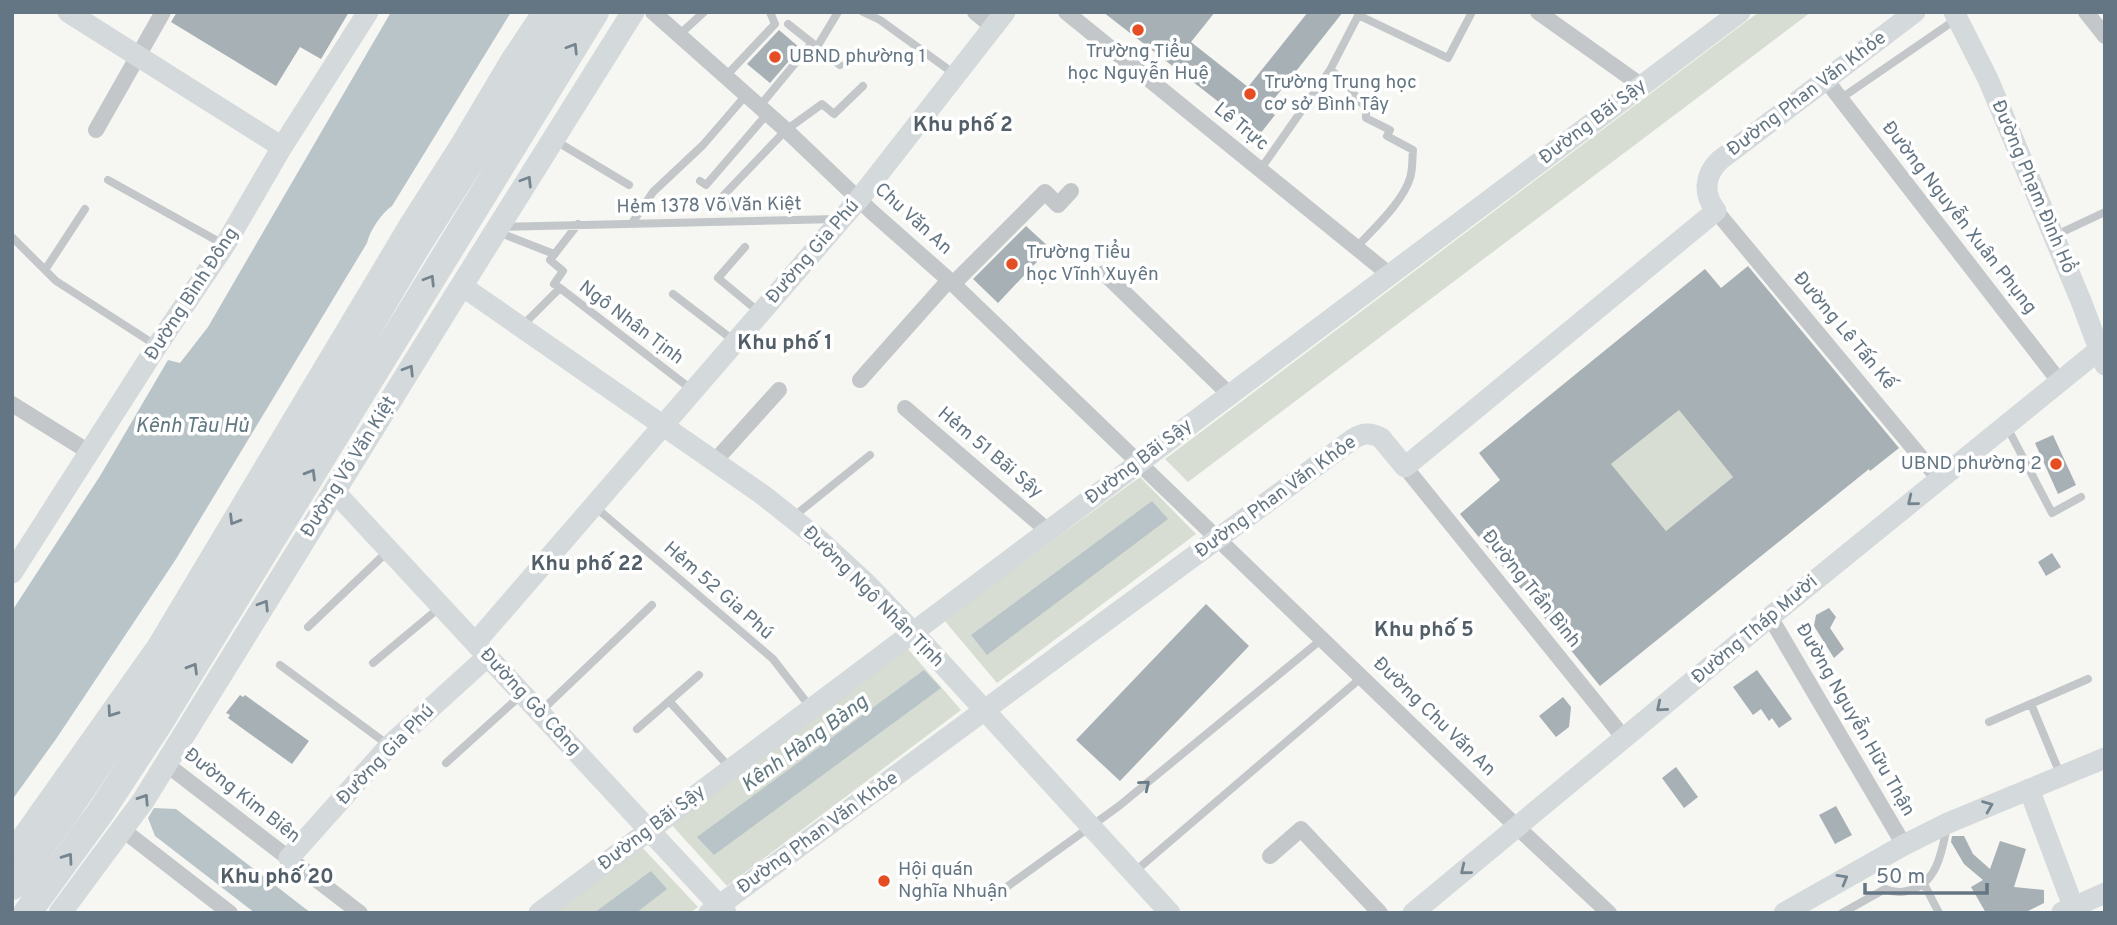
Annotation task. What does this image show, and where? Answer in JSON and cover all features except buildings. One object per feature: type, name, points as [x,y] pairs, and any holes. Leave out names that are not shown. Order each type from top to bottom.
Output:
[{"type":"highway","points":[[536,113],[565,12]]},
{"type":"highway","points":[[536,113],[595,12]]},
{"type":"highway","name":"Đường Võ Văn Kiệt","points":[[12,886],[128,720],[258,516],[416,247],[536,113]]},
{"type":"highway","name":"Đường Võ Văn Kiệt","points":[[27,913],[100,813],[159,723],[536,113]]},
{"type":"main road","points":[[536,113],[512,60],[544,12]]},
{"type":"main road","name":"Đường Võ Văn Kiệt","points":[[12,853],[158,647],[411,224],[643,13]]},
{"type":"main road","name":"Đường Võ Văn Kiệt","points":[[60,913],[123,830],[166,764],[497,229],[536,113]]},
{"type":"street","points":[[96,130],[163,12]]},
{"type":"street","name":"Đường Bình Đông","points":[[12,573],[225,245],[282,147],[368,12]]},
{"type":"street","points":[[975,12],[999,20]]},
{"type":"street","name":"Lê Trực","points":[[1066,12],[1390,275]]},
{"type":"street","points":[[1538,12],[1642,86]]},
{"type":"street","name":"Đường Bãi Sậy","points":[[539,913],[1740,12]]},
{"type":"street","name":"Đường Phan Văn Khỏe","points":[[1716,211],[1706,188],[1714,166],[1915,12]]},
{"type":"street","points":[[2086,12],[2105,36]]},
{"type":"street","points":[[72,13],[138,58],[282,147]]},
{"type":"street","name":"Chu Văn An","points":[[643,13],[679,35],[747,94],[951,282],[1140,462]]},
{"type":"street","name":"Đường Phạm Đình Hổ","points":[[1955,15],[1988,79],[2102,353]]},
{"type":"street","name":"Đường Gia Phú","points":[[289,858],[390,745],[482,650],[594,506],[859,199],[999,20]]},
{"type":"street","name":"Đường Nguyễn Xuân Phụng","points":[[1826,80],[2059,381]]},
{"type":"street","points":[[859,380],[951,282],[1045,192],[1058,205],[1071,191]]},
{"type":"street","points":[[1405,467],[1716,211]]},
{"type":"street","name":"Đường Lê Tấn Kế","points":[[1716,211],[1939,479]]},
{"type":"street","points":[[1104,273],[1230,395]]},
{"type":"street","name":"Đường Ngô Nhân Tịnh","points":[[462,286],[793,517],[837,555],[913,632],[1170,913]]},
{"type":"street","name":"Đường Tháp Mười","points":[[1413,913],[2005,424],[2059,381],[2102,353]]},
{"type":"street","points":[[714,462],[779,390]]},
{"type":"street","points":[[12,404],[89,452]]},
{"type":"street","name":"Hẻm 51 Bãi Sậy","points":[[905,408],[1048,531]]},
{"type":"street","name":"Đường Phan Văn Khỏe","points":[[718,910],[984,710],[1359,436],[1371,433],[1381,438],[1405,467]]},
{"type":"street","name":"Đường Chu Văn An","points":[[1140,462],[1609,913]]},
{"type":"street","name":"Đường Trần Bình","points":[[1405,467],[1624,738]]},
{"type":"street","name":"Đường Gò Công","points":[[334,491],[649,830],[718,910]]},
{"type":"street","name":"Đường Nguyễn Hữu Thận","points":[[1770,617],[1904,845]]},
{"type":"street","points":[[1784,913],[1948,823],[2105,758]]},
{"type":"street","name":"Đường Kim Biên","points":[[166,764],[360,913]]},
{"type":"street","points":[[2029,789],[2072,911],[2105,893]]},
{"type":"street","points":[[1270,856],[1301,829],[1380,913]]},
{"type":"street","points":[[123,830],[230,913]]},
{"type":"lane","points":[[679,35],[704,12]]},
{"type":"lane","points":[[726,76],[775,24],[770,12]]},
{"type":"lane","points":[[701,181],[706,185],[838,12]]},
{"type":"lane","points":[[863,12],[882,16],[956,75]]},
{"type":"lane","points":[[1260,170],[1331,70],[1359,13],[1448,58],[1472,12]]},
{"type":"lane","points":[[1840,99],[1955,15]]},
{"type":"lane","points":[[788,24],[840,65]]},
{"type":"lane","points":[[1331,70],[1346,81],[1366,108],[1366,118],[1390,130],[1387,136],[1413,150],[1411,176],[1407,185],[1384,217],[1356,248]]},
{"type":"lane","points":[[735,209],[721,198],[786,130],[822,104],[834,114],[863,86]]},
{"type":"lane","points":[[632,223],[653,192],[703,145],[747,94]]},
{"type":"lane","points":[[536,113],[629,185]]},
{"type":"lane","points":[[108,180],[225,245]]},
{"type":"lane","points":[[45,270],[85,209]]},
{"type":"lane","points":[[2054,236],[2105,212]]},
{"type":"lane","name":"Hẻm 1378 Võ Văn Kiệt","points":[[497,229],[578,224],[842,219]]},
{"type":"lane","points":[[560,288],[554,284],[563,271],[550,260],[578,224]]},
{"type":"lane","points":[[497,229],[554,254]]},
{"type":"lane","points":[[12,237],[55,281],[157,346]]},
{"type":"lane","points":[[745,247],[718,278],[760,313]]},
{"type":"lane","name":"Ngô Nhân Tịnh","points":[[521,327],[560,288],[694,391]]},
{"type":"lane","points":[[673,294],[736,342]]},
{"type":"lane","points":[[2005,424],[2052,513],[2081,497]]},
{"type":"lane","points":[[793,517],[870,455]]},
{"type":"lane","name":"Hẻm 52 Gia Phú","points":[[594,506],[774,659],[811,709]]},
{"type":"lane","points":[[308,627],[389,550]]},
{"type":"lane","points":[[540,712],[652,605]]},
{"type":"lane","points":[[373,663],[442,607]]},
{"type":"lane","points":[[1008,886],[1119,806],[1322,639]]},
{"type":"lane","points":[[280,665],[390,745]]},
{"type":"lane","points":[[637,729],[699,675]]},
{"type":"lane","points":[[1133,873],[1362,677]]},
{"type":"lane","points":[[1989,722],[2088,679]]},
{"type":"lane","points":[[446,763],[523,694]]},
{"type":"lane","points":[[669,701],[731,769]]},
{"type":"lane","points":[[2031,704],[2061,776]]},
{"type":"lane","points":[[1842,913],[1885,889],[1902,892],[1924,884],[1931,878],[1936,867],[1948,823]]},
{"type":"lane","points":[[1924,884],[1939,913]]},
{"type":"shaded area","points":[[1759,12],[1811,12],[1188,482],[1165,459]]},
{"type":"shaded area","points":[[1679,410],[1733,477],[1666,531],[1611,464]]},
{"type":"shaded area","points":[[1140,477],[1196,534],[997,683],[944,620]]},
{"type":"shaded area","points":[[907,648],[961,710],[727,886],[669,822]]},
{"type":"shaded area","points":[[639,844],[698,907],[690,913],[547,913]]},
{"type":"water","name":"Kênh Tàu Hủ","points":[[391,12],[511,12],[392,206],[373,228],[367,243],[176,559],[12,800],[12,611],[100,476],[168,360],[180,363],[208,327]]},
{"type":"water","points":[[1152,501],[1168,519],[987,655],[971,635]]},
{"type":"water","name":"Kênh Hàng Bàng","points":[[924,670],[941,688],[714,855],[697,837]]},
{"type":"water","points":[[154,808],[176,809],[311,913],[255,913],[155,836],[148,818]]},
{"type":"water","points":[[651,871],[667,889],[636,913],[594,913]]},
{"type":"place","name":"Trường Tiểu học Nguyễn Huệ","points":[[1138,30]]},
{"type":"place","name":"UBND phường 1","points":[[775,57]]},
{"type":"place","name":"Trường Trung học cơ sở Bình Tây","points":[[1250,94]]},
{"type":"place","name":"Trường Tiểu học Vĩnh Xuyên","points":[[1012,264]]},
{"type":"place","name":"UBND phường 2","points":[[2056,464]]},
{"type":"place","name":"Hội quán Nghĩa Nhuận","points":[[884,881]]},
{"type":"district","name":"Khu phố 2","points":[[963,125]]},
{"type":"district","name":"Khu phố 1","points":[[785,343]]},
{"type":"district","name":"Khu phố 22","points":[[587,564]]},
{"type":"district","name":"Khu phố 5","points":[[1424,630]]},
{"type":"district","name":"Khu phố 20","points":[[277,877]]}]
